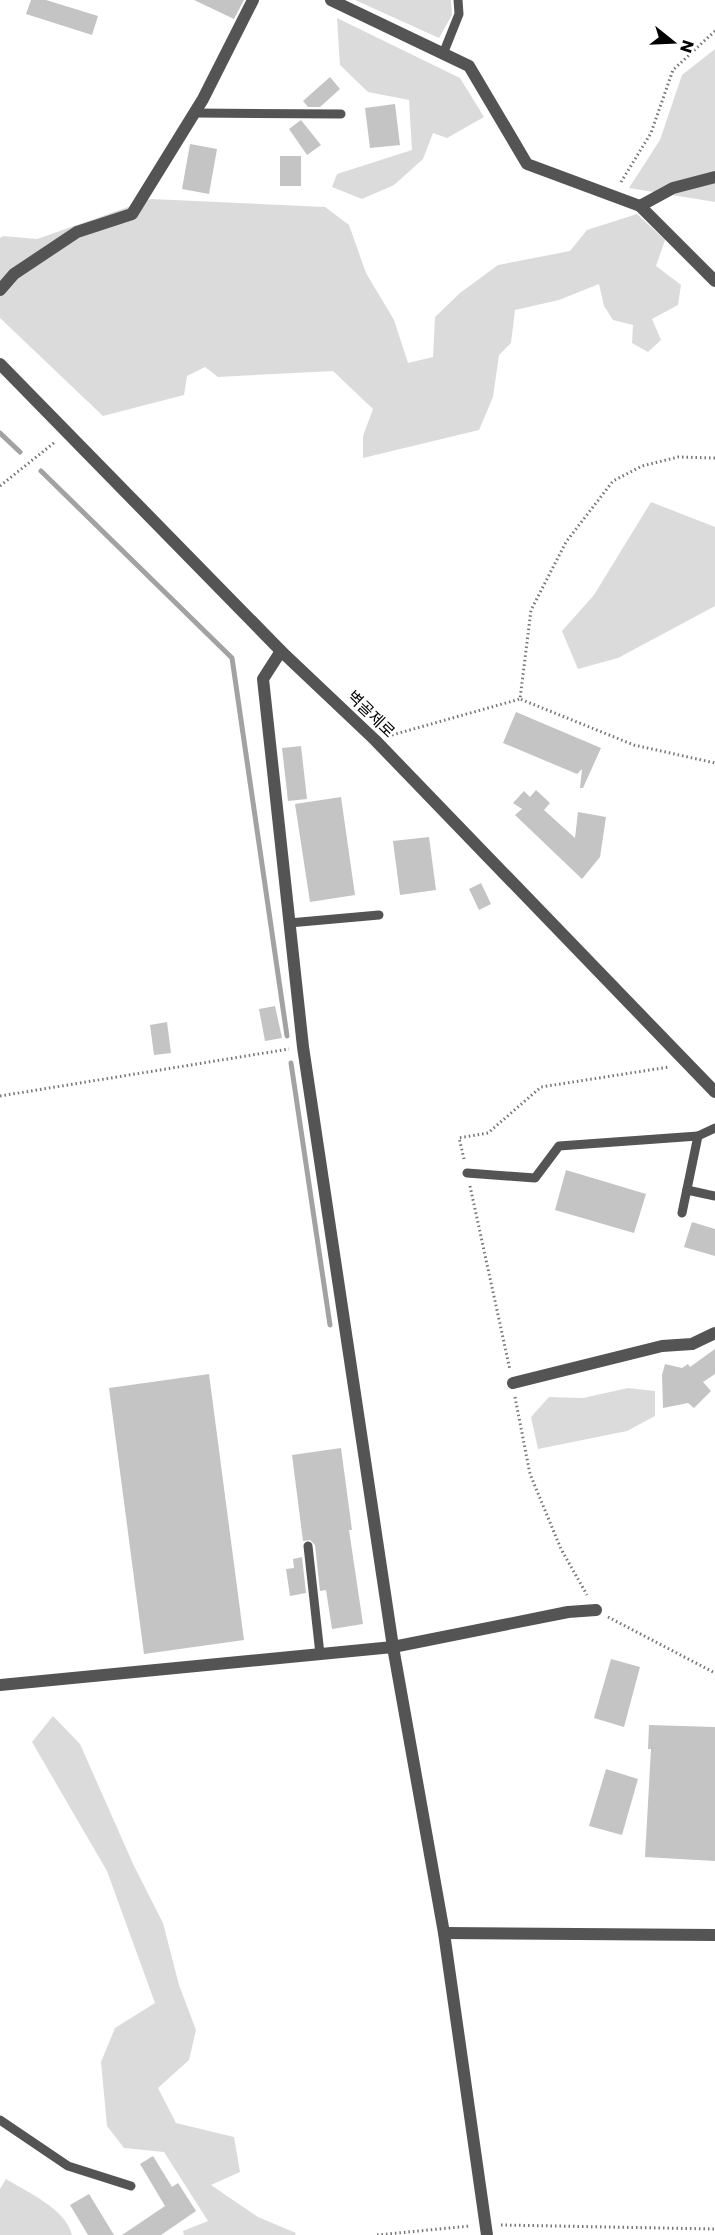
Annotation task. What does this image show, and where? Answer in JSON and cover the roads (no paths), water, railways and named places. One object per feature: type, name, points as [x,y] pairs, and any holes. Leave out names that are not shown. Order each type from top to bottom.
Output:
[{"type":"street","points":[[0,290],[14,274],[77,232],[132,214],[194,113],[253,0]]},
{"type":"street","points":[[331,0],[469,66],[527,164],[640,206],[715,281]]},
{"type":"street","points":[[640,206],[673,188],[715,177]]},
{"type":"street","name":"벽골제로","points":[[0,364],[281,651],[375,740],[715,1092]]},
{"type":"street","points":[[281,651],[263,679],[303,1047],[393,1647],[444,1933],[486,2230]]},
{"type":"street","points":[[513,1383],[662,1346],[692,1344],[715,1333]]},
{"type":"street","points":[[0,1685],[393,1647],[568,1612],[596,1611]]},
{"type":"street","points":[[444,1933],[715,1935]]},
{"type":"lane","points":[[442,54],[459,14],[458,0]]},
{"type":"lane","points":[[194,113],[341,114]]},
{"type":"lane","points":[[289,923],[379,915]]},
{"type":"lane","points":[[467,1173],[535,1178],[559,1146],[698,1136],[715,1128]]},
{"type":"lane","points":[[682,1213],[698,1136]]},
{"type":"lane","points":[[687,1190],[715,1196]]},
{"type":"lane","points":[[308,1546],[320,1654]]},
{"type":"lane","points":[[0,2120],[69,2166],[131,2186]]},
{"type":"waterway","points":[[0,433],[20,452]]},
{"type":"waterway","points":[[41,471],[232,658],[287,1036]]},
{"type":"waterway","points":[[291,1063],[330,1325]]}]
